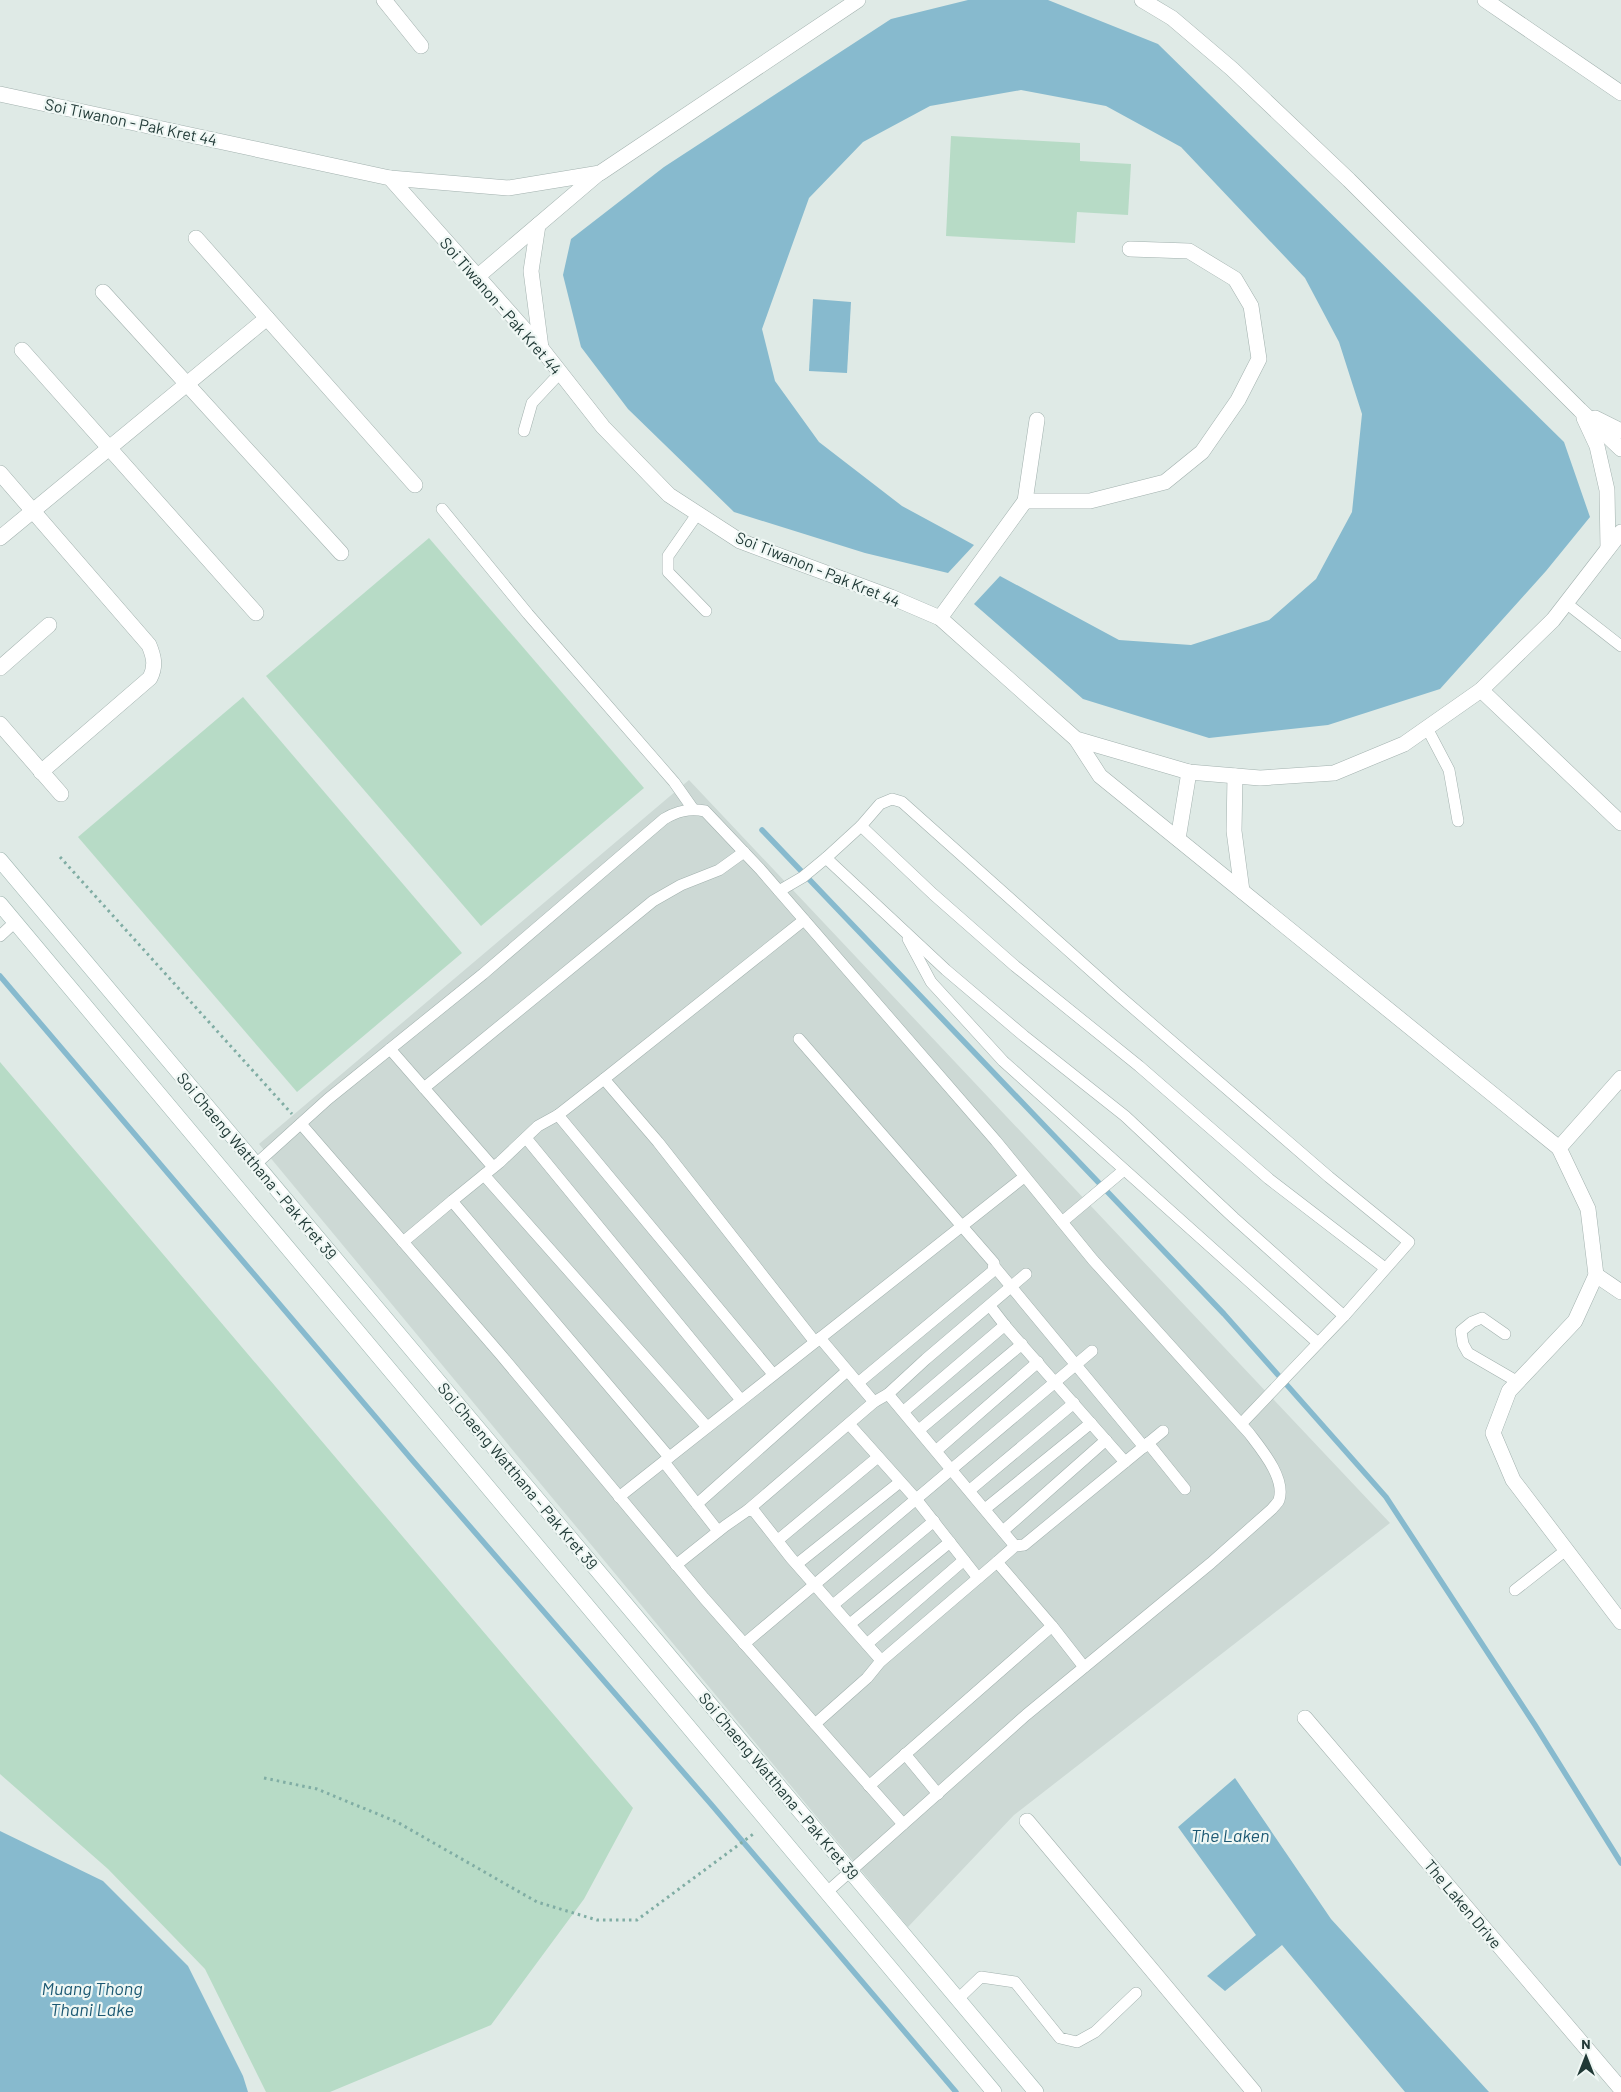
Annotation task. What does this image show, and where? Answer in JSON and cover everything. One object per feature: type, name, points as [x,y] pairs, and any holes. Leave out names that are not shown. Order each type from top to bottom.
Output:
[{"type":"street","points":[[384,0],[422,46]]},
{"type":"street","points":[[477,277],[600,173],[858,0]]},
{"type":"street","points":[[1142,0],[1172,18],[1232,69],[1349,180],[1621,449]]},
{"type":"street","points":[[1485,0],[1621,93]]},
{"type":"street","name":"Soi Tiwanon - Pak Kret 44","points":[[0,94],[390,178],[541,348],[603,426],[669,495],[740,541],[891,597],[940,618],[1076,739],[1189,772],[1260,778],[1334,773],[1404,744],[1481,690],[1553,620],[1621,532]]},
{"type":"street","points":[[390,178],[508,188],[600,173]]},
{"type":"street","points":[[538,224],[531,271],[541,348]]},
{"type":"street","points":[[196,238],[415,485]]},
{"type":"street","points":[[1025,501],[1090,501],[1165,482],[1202,452],[1238,400],[1259,359],[1251,306],[1235,279],[1189,251],[1130,249]]},
{"type":"street","points":[[103,292],[341,553]]},
{"type":"street","points":[[0,538],[267,318]]},
{"type":"street","points":[[22,350],[256,613]]},
{"type":"street","points":[[1580,410],[1621,430]]},
{"type":"street","points":[[1580,410],[1597,446],[1607,490],[1608,548]]},
{"type":"street","points":[[940,618],[1025,501],[1038,420]]},
{"type":"street","points":[[0,473],[149,645],[153,656],[154,671],[150,678],[41,772]]},
{"type":"street","points":[[0,668],[49,625]]},
{"type":"street","points":[[1481,690],[1621,823]]},
{"type":"street","points":[[0,724],[61,794]]},
{"type":"street","points":[[1076,739],[1100,776],[1559,1148],[1588,1209],[1596,1275],[1574,1321],[1509,1391],[1493,1433],[1513,1480],[1621,1622]]},
{"type":"street","points":[[1178,839],[1189,772]]},
{"type":"street","points":[[1235,776],[1234,831],[1242,891]]},
{"type":"street","name":"Soi Chaeng Watthana - Pak Kret 39","points":[[0,860],[1036,2092]]},
{"type":"street","name":"Soi Chaeng Watthana - Pak Kret 39","points":[[0,904],[994,2092]]},
{"type":"street","points":[[1559,1148],[1621,1078]]},
{"type":"street","points":[[1596,1275],[1621,1292]]},
{"type":"street","name":"The Laken Drive","points":[[1305,1718],[1621,2089]]},
{"type":"street","points":[[1027,1821],[1254,2092]]},
{"type":"lane","points":[[524,431],[532,403],[560,372]]},
{"type":"lane","points":[[442,510],[528,614],[674,782],[693,809]]},
{"type":"lane","points":[[698,513],[668,556],[668,572],[706,611]]},
{"type":"lane","points":[[1566,603],[1621,646]]},
{"type":"lane","points":[[1427,728],[1449,770],[1458,821]]},
{"type":"lane","points":[[779,891],[803,877],[826,858],[861,826],[880,804],[892,799],[902,802],[1117,994],[1329,1177],[1410,1242],[1344,1316],[1241,1424]]},
{"type":"lane","points":[[256,1164],[328,1099],[483,974],[664,819],[679,811],[693,809],[705,811],[779,891],[1024,1176],[1093,1260],[1241,1424],[1271,1462],[1280,1488],[1279,1500],[1272,1509],[1211,1563],[1026,1715],[827,1892]]},
{"type":"lane","points":[[861,826],[933,894],[1015,966],[1139,1066],[1268,1179],[1385,1268]]},
{"type":"lane","points":[[424,1088],[653,901],[681,885],[719,870],[744,852]]},
{"type":"lane","points":[[826,858],[946,970],[1024,1036],[1125,1116],[1234,1218],[1344,1316]]},
{"type":"lane","points":[[402,1242],[484,1175],[538,1126],[558,1114],[604,1079],[804,920]]},
{"type":"lane","points":[[0,936],[15,922]]},
{"type":"lane","points":[[904,931],[931,982],[996,1054],[1318,1343]]},
{"type":"lane","points":[[799,1039],[994,1263],[994,1266],[1185,1489]]},
{"type":"lane","points":[[390,1049],[493,1167]]},
{"type":"lane","points":[[604,1079],[658,1142],[817,1340],[874,1402]]},
{"type":"lane","points":[[558,1114],[773,1374]]},
{"type":"lane","points":[[301,1124],[501,1355],[676,1565],[903,1824]]},
{"type":"lane","points":[[526,1138],[741,1400]]},
{"type":"lane","points":[[1062,1222],[1124,1170]]},
{"type":"lane","points":[[484,1175],[707,1427]]},
{"type":"lane","points":[[619,1497],[1024,1176]]},
{"type":"lane","points":[[452,1202],[666,1460],[718,1530]]},
{"type":"lane","points":[[858,1383],[993,1271],[994,1266]]},
{"type":"lane","points":[[676,1565],[718,1530],[748,1510],[874,1402],[888,1394],[1026,1274]]},
{"type":"lane","points":[[990,1306],[1005,1326],[1125,1462]]},
{"type":"lane","points":[[1505,1334],[1482,1318],[1472,1322],[1461,1331],[1462,1344],[1468,1353],[1518,1382]]},
{"type":"lane","points":[[904,1411],[1005,1326]]},
{"type":"lane","points":[[919,1430],[1022,1344]]},
{"type":"lane","points":[[744,1644],[1092,1351]]},
{"type":"lane","points":[[937,1450],[1038,1362]]},
{"type":"lane","points":[[697,1504],[847,1371]]},
{"type":"lane","points":[[888,1394],[937,1450],[1015,1546]]},
{"type":"lane","points":[[970,1490],[1074,1404]]},
{"type":"lane","points":[[985,1509],[1091,1423]]},
{"type":"lane","points":[[849,1424],[916,1499],[978,1578]]},
{"type":"lane","points":[[815,1724],[867,1678],[880,1662],[1015,1546],[1024,1545],[1163,1431]]},
{"type":"lane","points":[[1002,1530],[1106,1440]]},
{"type":"lane","points":[[778,1540],[878,1457]]},
{"type":"lane","points":[[797,1564],[900,1482]]},
{"type":"lane","points":[[748,1510],[754,1511],[814,1584],[879,1658],[880,1662]]},
{"type":"lane","points":[[833,1604],[934,1521]]},
{"type":"lane","points":[[850,1624],[950,1542]]},
{"type":"lane","points":[[1515,1590],[1566,1550]]},
{"type":"lane","points":[[867,1644],[964,1560]]},
{"type":"lane","points":[[996,1562],[1052,1626],[1084,1668]]},
{"type":"lane","points":[[869,1786],[1052,1626]]},
{"type":"lane","points":[[905,1754],[938,1794]]},
{"type":"lane","points":[[958,1999],[980,1977],[1015,1982],[1060,2038],[1077,2042],[1095,2032],[1136,1993]]},
{"type":"path","points":[[60,857],[301,1124]]},
{"type":"path","points":[[264,1778],[317,1789],[397,1822],[536,1902],[597,1920],[637,1920],[744,1843],[768,1822]]},
{"type":"shaded area","points":[[689,780],[1390,1523],[1014,1815],[908,1927],[259,1144]]},
{"type":"green space","points":[[951,136],[1080,143],[1080,161],[1131,164],[1128,215],[1077,212],[1075,243],[946,236]]},
{"type":"green space","points":[[429,538],[644,788],[481,926],[266,676]]},
{"type":"green space","points":[[243,697],[462,953],[297,1092],[78,837]]},
{"type":"green space","points":[[0,1062],[633,1808],[584,1899],[491,2025],[330,2092],[266,2092],[205,1969],[108,1869],[0,1774]]},
{"type":"water","points":[[968,0],[1048,0],[1158,44],[1564,442],[1590,517],[1546,571],[1440,689],[1328,725],[1209,738],[1083,699],[974,604],[1000,576],[1119,640],[1191,645],[1269,620],[1316,579],[1352,512],[1362,414],[1339,342],[1305,278],[1181,147],[1106,106],[1021,90],[930,106],[863,142],[809,198],[762,329],[775,381],[819,442],[902,506],[974,545],[948,573],[865,553],[734,512],[628,409],[581,347],[563,275],[571,239],[664,167],[891,19]]},
{"type":"water","points":[[813,299],[851,302],[847,373],[809,371]]},
{"type":"water","name":"The Laken","points":[[1235,1778],[1331,1919],[1489,2092],[1405,2092],[1282,1945],[1225,1991],[1207,1976],[1256,1935],[1178,1827]]},
{"type":"water","name":"Muang Thong Thani Lake","points":[[0,1831],[103,1881],[188,1966],[243,2076],[248,2092],[0,2092]]},
{"type":"waterway","points":[[762,830],[1224,1314],[1386,1497],[1535,1725],[1621,1863]]},
{"type":"waterway","points":[[0,976],[413,1461],[710,1803],[956,2092]]}]
